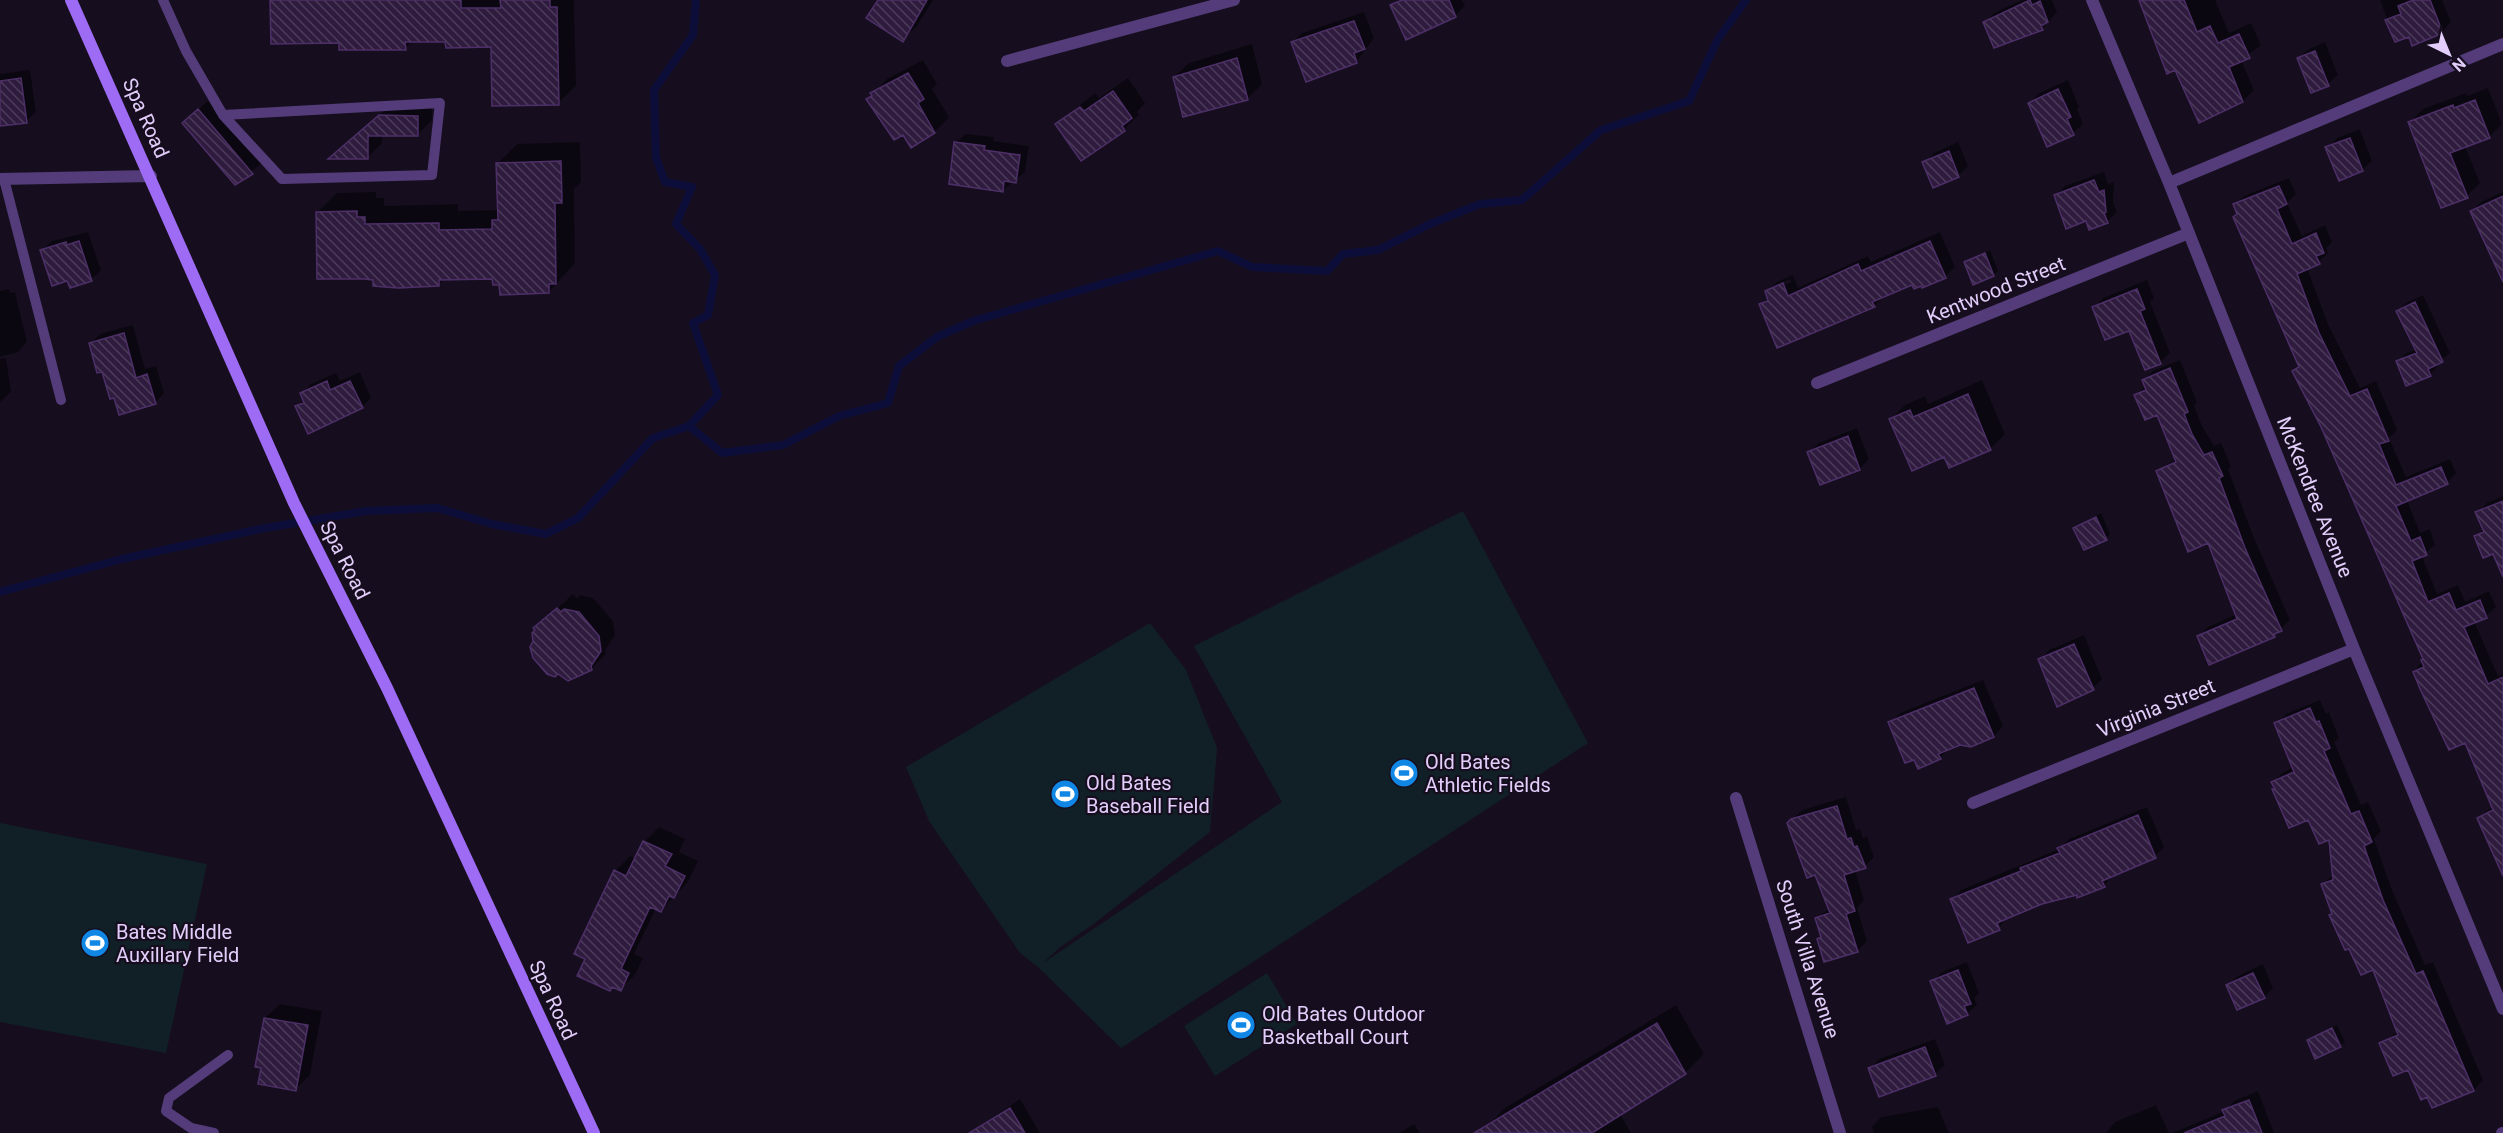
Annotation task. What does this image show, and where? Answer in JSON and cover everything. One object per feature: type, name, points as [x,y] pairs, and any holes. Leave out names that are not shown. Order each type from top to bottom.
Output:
[{"type":"main road","name":"Spa Road","points":[[71,0],[151,176],[294,503],[387,688],[594,1133]]},
{"type":"street","points":[[1007,61],[1234,0]]},
{"type":"street","name":"McKendree Avenue","points":[[2092,0],[2169,183],[2354,649],[2503,1009]]},
{"type":"street","points":[[2169,183],[2503,44]]},
{"type":"street","points":[[2,179],[151,176]]},
{"type":"street","name":"Kentwood Street","points":[[1817,383],[2189,233]]},
{"type":"street","name":"Virginia Street","points":[[1973,803],[2354,649]]},
{"type":"street","name":"South Villa Avenue","points":[[1736,798],[1840,1133]]},
{"type":"lane","points":[[163,0],[186,51],[223,115],[282,179],[432,175],[440,103],[223,115]]},
{"type":"lane","points":[[2,179],[62,400]]},
{"type":"lane","points":[[214,1133],[191,1128],[166,1111],[169,1098],[228,1055]]},
{"type":"shaded area","name":"Old Bates Athletic Fields","points":[[1463,511],[1588,743],[1121,1048],[1038,967],[1020,953],[929,821],[906,767],[1150,623],[1186,670],[1217,748],[1210,832],[1095,923],[1059,948],[1043,963],[1282,802],[1194,646]]},
{"type":"shaded area","name":"Bates Middle Auxillary Field","points":[[0,823],[207,864],[166,1053],[0,1022]]},
{"type":"shaded area","name":"Old Bates Outdoor Basketball Court","points":[[1267,973],[1297,1024],[1215,1076],[1184,1026]]},
{"type":"building","points":[[270,0],[461,0],[461,8],[501,8],[500,0],[550,0],[550,7],[557,7],[559,105],[492,106],[491,47],[446,48],[445,42],[405,42],[406,50],[339,50],[339,43],[271,44]]},
{"type":"building","points":[[878,0],[927,0],[903,42],[866,18]]},
{"type":"building","points":[[1402,0],[1449,0],[1456,17],[1406,40],[1390,5]]},
{"type":"building","points":[[2030,0],[2032,5],[2040,1],[2048,22],[2041,26],[2043,30],[1994,48],[1983,22]]},
{"type":"building","points":[[2139,0],[2184,0],[2197,32],[2210,26],[2218,43],[2239,34],[2250,58],[2229,67],[2243,102],[2199,123],[2175,70],[2167,74]]},
{"type":"building","points":[[2413,0],[2430,0],[2443,33],[2412,46],[2409,37],[2395,42],[2385,20],[2401,14],[2398,6]]},
{"type":"building","points":[[1354,21],[1365,49],[1354,53],[1357,63],[1306,82],[1291,42]]},
{"type":"building","points":[[2315,51],[2329,86],[2311,93],[2297,58]]},
{"type":"building","points":[[1237,58],[1248,100],[1183,117],[1173,77]]},
{"type":"building","points":[[908,73],[924,99],[918,103],[935,133],[911,148],[903,135],[894,140],[866,99],[872,96],[870,93]]},
{"type":"building","points":[[21,78],[27,123],[0,126],[0,81]]},
{"type":"building","points":[[2058,89],[2071,117],[2067,119],[2074,135],[2047,147],[2028,103]]},
{"type":"building","points":[[1113,91],[1132,118],[1122,126],[1125,131],[1081,161],[1055,124],[1080,107],[1084,111]]},
{"type":"building","points":[[2475,100],[2490,138],[2450,153],[2468,198],[2441,208],[2408,122],[2453,105],[2454,108]]},
{"type":"building","points":[[198,109],[253,174],[235,185],[182,123]]},
{"type":"building","points":[[379,115],[418,116],[418,136],[368,136],[368,159],[328,159]]},
{"type":"building","points":[[2350,138],[2363,171],[2339,181],[2325,147]]},
{"type":"building","points":[[954,142],[985,146],[984,150],[1020,155],[1016,183],[1004,181],[1003,192],[949,184]]},
{"type":"building","points":[[1949,151],[1959,177],[1933,188],[1922,162]]},
{"type":"building","points":[[561,161],[562,203],[555,203],[556,284],[549,284],[549,293],[500,295],[499,285],[493,285],[492,279],[439,280],[439,286],[398,288],[373,286],[373,280],[364,279],[317,279],[316,212],[357,211],[357,217],[365,217],[365,224],[439,223],[439,230],[492,229],[492,220],[498,220],[496,163]]},
{"type":"building","points":[[2094,180],[2099,192],[2104,190],[2106,212],[2104,213],[2108,223],[2089,230],[2086,221],[2066,229],[2054,195]]},
{"type":"building","points":[[2279,186],[2287,204],[2277,209],[2292,244],[2316,233],[2324,253],[2316,256],[2320,264],[2297,274],[2319,333],[2350,396],[2367,389],[2389,441],[2379,444],[2396,485],[2441,467],[2448,484],[2396,506],[2411,541],[2420,537],[2427,555],[2412,561],[2428,602],[2449,593],[2456,610],[2480,600],[2487,618],[2464,627],[2488,684],[2503,677],[2503,876],[2477,818],[2493,810],[2465,743],[2449,750],[2421,691],[2413,672],[2424,667],[2421,660],[2423,659],[2321,427],[2292,371],[2299,367],[2233,217],[2237,214],[2233,204]]},
{"type":"building","points":[[2503,196],[2503,282],[2470,211]]},
{"type":"building","points":[[79,241],[92,281],[70,288],[67,281],[52,286],[40,250],[66,242],[67,245]]},
{"type":"building","points":[[1930,241],[1946,278],[1922,288],[1921,286],[1914,289],[1912,285],[1872,302],[1875,307],[1777,348],[1759,304],[1768,301],[1765,291],[1783,283],[1788,296],[1858,264],[1861,271]]},
{"type":"building","points":[[1985,253],[1994,276],[1973,285],[1964,262]]},
{"type":"building","points":[[2137,289],[2145,309],[2140,311],[2161,364],[2145,370],[2129,331],[2105,340],[2092,307]]},
{"type":"building","points":[[2415,302],[2443,362],[2428,369],[2431,376],[2406,386],[2396,361],[2417,353],[2396,311]]},
{"type":"building","points":[[124,333],[136,378],[147,374],[156,404],[119,415],[114,398],[110,399],[102,372],[97,373],[89,343]]},
{"type":"building","points":[[2170,368],[2188,412],[2184,414],[2192,434],[2204,455],[2212,452],[2223,476],[2219,478],[2245,548],[2282,631],[2274,634],[2275,637],[2209,665],[2197,636],[2237,619],[2208,543],[2188,552],[2156,471],[2176,462],[2157,415],[2145,420],[2134,395],[2146,390],[2142,380]]},
{"type":"building","points":[[327,381],[330,390],[350,381],[363,408],[308,434],[295,406],[304,403],[300,393]]},
{"type":"building","points":[[1968,394],[1991,450],[1949,468],[1944,457],[1912,471],[1889,419],[1910,410],[1913,417]]},
{"type":"building","points":[[1848,436],[1860,470],[1820,485],[1807,452]]},
{"type":"building","points":[[2503,501],[2503,577],[2493,554],[2483,558],[2474,536],[2484,532],[2475,512]]},
{"type":"building","points":[[2096,517],[2107,540],[2084,550],[2073,528]]},
{"type":"building","points":[[557,608],[561,612],[564,609],[579,612],[599,636],[601,651],[591,666],[592,670],[568,681],[558,674],[555,677],[547,674],[533,658],[530,647],[533,641],[532,633],[535,630],[533,628]]},
{"type":"building","points":[[2074,644],[2094,690],[2057,707],[2038,659]]},
{"type":"building","points":[[1974,688],[1994,737],[1971,747],[1960,745],[1938,754],[1941,759],[1918,769],[1914,760],[1905,763],[1888,722]]},
{"type":"building","points":[[2310,708],[2316,722],[2319,721],[2330,748],[2324,751],[2351,814],[2359,811],[2372,842],[2364,846],[2383,900],[2416,974],[2423,971],[2474,1091],[2432,1108],[2427,1097],[2421,1100],[2408,1070],[2393,1076],[2379,1043],[2398,1035],[2373,970],[2361,975],[2349,949],[2345,950],[2329,915],[2332,914],[2321,884],[2333,880],[2329,840],[2319,844],[2308,820],[2289,828],[2272,789],[2275,789],[2271,782],[2294,772],[2274,723]]},
{"type":"building","points":[[1837,806],[1847,839],[1851,838],[1854,847],[1857,846],[1866,868],[1844,875],[1855,911],[1846,914],[1858,952],[1824,962],[1817,939],[1821,937],[1815,918],[1830,913],[1815,875],[1807,878],[1787,823],[1791,819]]},
{"type":"building","points":[[2138,815],[2156,858],[2102,881],[2105,887],[2077,898],[2077,895],[2042,904],[1997,923],[2000,930],[1968,943],[1950,899],[2021,871],[2020,868],[2060,853],[2057,848]]},
{"type":"building","points":[[643,841],[672,854],[665,866],[685,876],[674,898],[669,896],[661,912],[650,907],[621,969],[629,973],[621,991],[612,987],[610,991],[577,976],[585,959],[574,954],[614,870],[626,876]]},
{"type":"building","points":[[1958,970],[1971,1004],[1964,1006],[1968,1015],[1947,1024],[1930,981]]},
{"type":"building","points":[[2253,973],[2265,998],[2237,1010],[2226,985]]},
{"type":"building","points":[[264,1018],[308,1025],[296,1091],[258,1084],[261,1068],[255,1067]]},
{"type":"building","points":[[1657,1023],[1686,1074],[1592,1133],[1474,1133]]},
{"type":"building","points":[[2332,1028],[2341,1047],[2315,1059],[2307,1040]]},
{"type":"building","points":[[1925,1047],[1936,1076],[1879,1097],[1868,1068]]},
{"type":"building","points":[[2249,1100],[2262,1133],[2184,1133],[2225,1116],[2222,1110]]},
{"type":"building","points":[[1010,1108],[1025,1133],[969,1133]]},
{"type":"waterway","points":[[689,426],[718,395],[693,323],[708,315],[715,275],[700,249],[676,224],[692,187],[665,182],[656,158],[654,90],[693,35],[696,0]]},
{"type":"waterway","points":[[0,592],[122,559],[265,528],[366,511],[437,508],[492,524],[546,534],[578,518],[653,438],[689,426],[722,453],[783,445],[839,416],[888,403],[899,366],[937,337],[973,321],[1218,251],[1252,267],[1327,271],[1343,254],[1378,250],[1430,224],[1480,204],[1522,200],[1601,130],[1689,101],[1718,39],[1746,0]]},
{"type":"place","name":"Old Bates Athletic Fields","points":[[1404,773]]},
{"type":"place","name":"Old Bates Baseball Field","points":[[1065,794]]},
{"type":"place","name":"Bates Middle Auxillary Field","points":[[95,943]]},
{"type":"place","name":"Old Bates Outdoor Basketball Court","points":[[1241,1025]]}]
